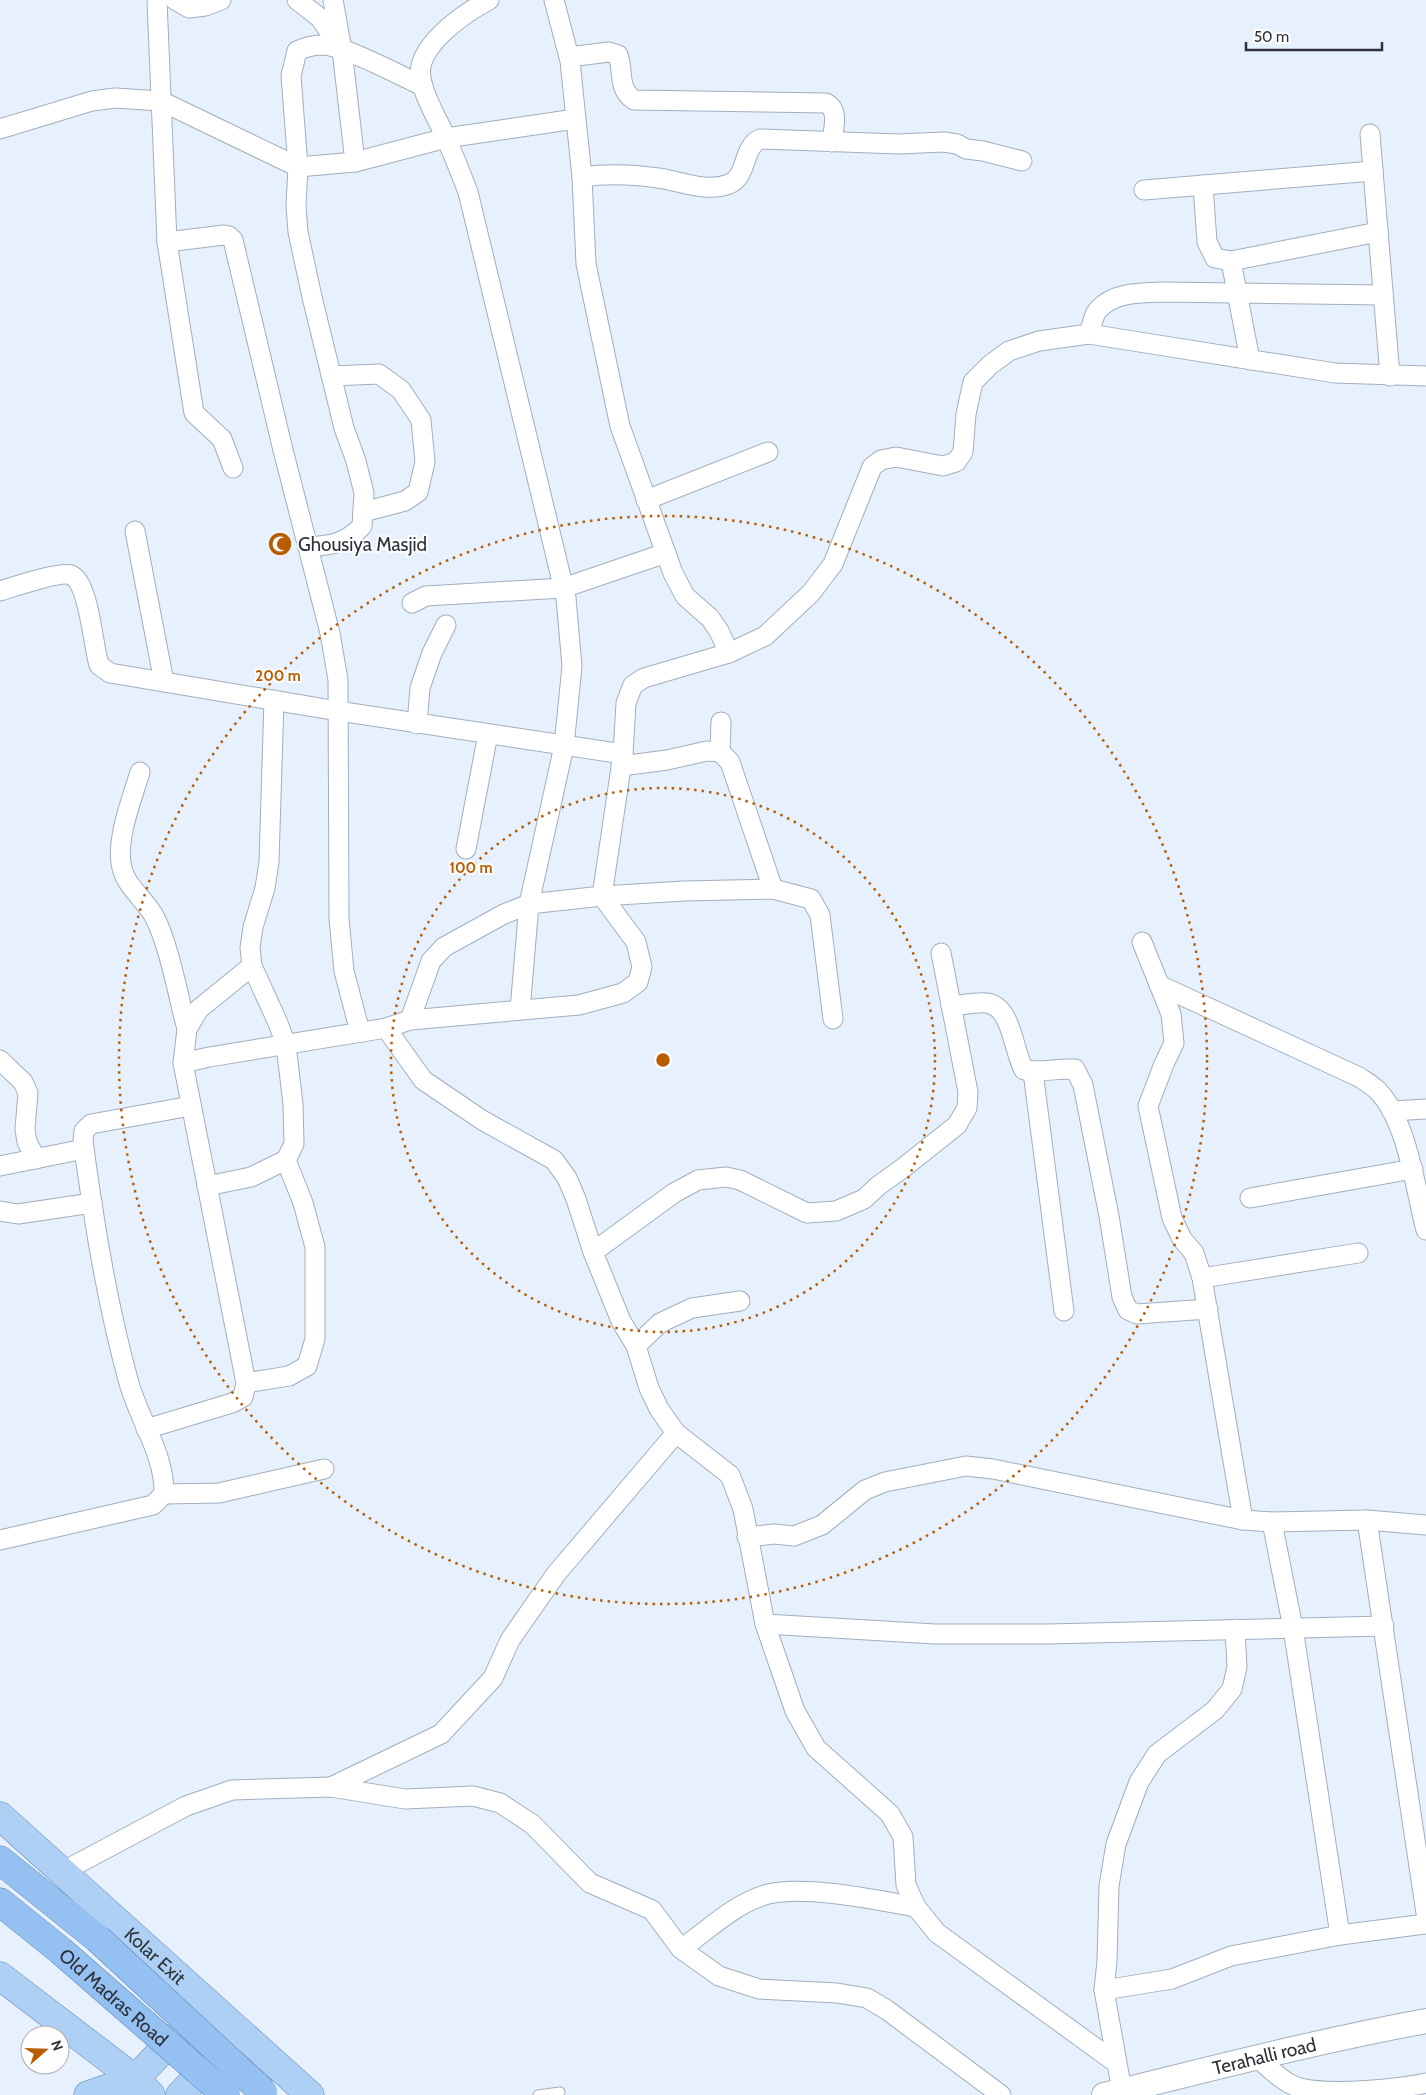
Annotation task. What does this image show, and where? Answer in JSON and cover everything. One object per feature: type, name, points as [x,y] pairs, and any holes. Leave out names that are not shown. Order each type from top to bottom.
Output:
[{"type":"highway","name":"Old Madras Road","points":[[0,1860],[98,1938],[265,2094]]},
{"type":"highway","name":"Old Madras Road","points":[[0,1902],[62,1951],[226,2095]]},
{"type":"main road","name":"Kolar Exit","points":[[0,1816],[310,2095]]},
{"type":"main road","points":[[0,1976],[143,2087]]},
{"type":"main road","points":[[88,2095],[143,2087],[208,2003]]},
{"type":"main road","points":[[180,2095],[240,2032]]},
{"type":"street","points":[[157,0],[166,242],[194,413],[222,439],[233,468]]},
{"type":"street","points":[[175,0],[190,8],[205,6],[221,0]]},
{"type":"street","points":[[297,0],[320,18],[342,50]]},
{"type":"street","points":[[333,0],[342,50],[355,162]]},
{"type":"street","points":[[489,0],[451,24],[436,41],[421,67],[422,86],[468,192],[563,588],[572,666],[564,746],[529,904],[520,1010]]},
{"type":"street","points":[[554,0],[569,57],[582,177],[586,264],[620,426],[673,573],[686,596],[710,618],[729,654]]},
{"type":"street","points":[[308,547],[332,545],[352,537],[362,526],[364,493],[356,461],[344,428],[298,232],[296,206],[298,167],[291,76],[294,59],[297,51],[304,48],[327,46],[342,50],[422,86]]},
{"type":"street","points":[[569,57],[609,52],[618,55],[621,63],[622,88],[634,100],[826,103],[832,106],[835,112],[832,142]]},
{"type":"street","points":[[0,128],[100,100],[115,98],[161,101],[298,167],[355,162],[446,138],[576,119]]},
{"type":"street","points":[[1370,134],[1390,376]]},
{"type":"street","points":[[582,177],[607,173],[658,178],[710,188],[721,187],[732,184],[738,178],[750,148],[754,142],[760,139],[898,144],[944,142],[957,144],[966,149],[983,151],[1022,161]]},
{"type":"street","points":[[1144,190],[1373,171]]},
{"type":"street","points":[[1203,185],[1207,242],[1215,258],[1231,261],[1378,232]]},
{"type":"street","points":[[166,242],[224,235],[229,236],[233,240],[283,450],[330,633],[338,680],[339,919],[344,971],[360,1032]]},
{"type":"street","points":[[1231,261],[1250,360]]},
{"type":"street","points":[[1089,334],[1097,309],[1111,300],[1132,294],[1162,292],[1383,295]]},
{"type":"street","points":[[183,1063],[386,1028],[410,1020],[579,1005],[623,993],[638,982],[642,967],[636,942],[602,896],[622,760],[626,703],[633,685],[644,678],[729,654],[765,636],[811,593],[833,564],[872,467],[881,460],[896,457],[943,466],[956,462],[964,452],[966,414],[974,382],[990,365],[1009,351],[1039,341],[1089,334],[1335,373],[1426,376]]},
{"type":"street","points":[[332,376],[379,374],[401,390],[421,420],[425,462],[418,492],[405,501],[363,512]]},
{"type":"street","points":[[646,500],[768,452]]},
{"type":"street","points":[[135,531],[164,682]]},
{"type":"street","points":[[412,603],[426,596],[563,588],[666,552]]},
{"type":"street","points":[[0,591],[56,575],[70,574],[77,579],[85,593],[99,664],[110,673],[417,724],[564,746],[622,760],[667,760],[707,751],[720,752],[730,762],[774,889]]},
{"type":"street","points":[[417,724],[420,688],[432,653],[446,625]]},
{"type":"street","points":[[207,1186],[251,1177],[286,1160],[294,1144],[293,1104],[286,1045],[252,966],[250,948],[269,862],[274,700]]},
{"type":"street","points":[[720,752],[721,722]]},
{"type":"street","points":[[466,849],[488,734]]},
{"type":"street","points":[[140,772],[120,850],[122,870],[136,893],[153,915],[165,946],[187,1029],[183,1063],[246,1383],[243,1397],[232,1403],[146,1429]]},
{"type":"street","points":[[410,1020],[431,961],[444,947],[496,918],[529,904],[602,896],[684,891],[774,889],[811,899],[820,915],[833,1019]]},
{"type":"street","points":[[1142,942],[1171,1014],[1174,1043],[1148,1106],[1172,1218],[1182,1239],[1194,1253],[1202,1278],[1243,1520]]},
{"type":"street","points":[[593,1252],[674,1193],[698,1180],[726,1177],[740,1180],[807,1213],[836,1211],[864,1199],[957,1125],[967,1108],[968,1092],[941,953]]},
{"type":"street","points":[[187,1029],[199,1009],[252,966]]},
{"type":"street","points":[[1159,985],[1359,1076],[1378,1091],[1392,1111],[1413,1169],[1426,1230]]},
{"type":"street","points":[[951,1006],[986,1003],[996,1005],[1006,1017],[1024,1070],[1033,1072],[1065,1068],[1075,1069],[1083,1085],[1109,1216],[1122,1297],[1128,1310],[1137,1314],[1208,1309]]},
{"type":"street","points":[[386,1028],[423,1080],[482,1120],[554,1160],[567,1178],[576,1199],[593,1252],[621,1321],[636,1346],[649,1388],[659,1410],[676,1433],[730,1475],[744,1509],[747,1537],[764,1624],[795,1711],[816,1748],[890,1814],[903,1837],[906,1885],[916,1907],[937,1933],[1115,2062]]},
{"type":"street","points":[[0,1060],[23,1082],[28,1093],[25,1129],[27,1142],[36,1159]]},
{"type":"street","points":[[1033,1072],[1064,1311]]},
{"type":"street","points":[[164,1494],[164,1477],[129,1384],[98,1246],[84,1149],[84,1131],[91,1124],[191,1106]]},
{"type":"street","points":[[1392,1111],[1426,1109]]},
{"type":"street","points":[[0,1166],[84,1149]]},
{"type":"street","points":[[246,1383],[289,1376],[307,1366],[315,1339],[315,1247],[303,1203],[286,1160]]},
{"type":"street","points":[[1250,1198],[1413,1169]]},
{"type":"street","points":[[0,1211],[18,1214],[92,1203]]},
{"type":"street","points":[[1202,1278],[1358,1253]]},
{"type":"street","points":[[636,1346],[660,1323],[692,1308],[740,1301]]},
{"type":"street","points":[[331,1787],[440,1734],[492,1678],[510,1640],[556,1574],[676,1433]]},
{"type":"street","points":[[747,1537],[774,1534],[794,1536],[822,1526],[865,1490],[885,1482],[966,1466],[993,1469],[1243,1520],[1272,1522],[1367,1520],[1426,1524]]},
{"type":"street","points":[[0,1540],[153,1505],[164,1494],[220,1493],[324,1469]]},
{"type":"street","points":[[1367,1520],[1426,1912]]},
{"type":"street","points":[[1272,1522],[1293,1628],[1340,1935]]},
{"type":"street","points":[[764,1624],[935,1634],[1048,1634],[1384,1626]]},
{"type":"street","points":[[1113,2093],[1115,2062],[1104,1990],[1111,1878],[1116,1844],[1139,1782],[1157,1754],[1215,1710],[1232,1689],[1237,1667],[1235,1629]]},
{"type":"street","points":[[62,1872],[186,1806],[232,1790],[331,1787],[405,1799],[473,1796],[500,1803],[532,1824],[590,1883],[652,1910],[681,1949],[719,1976],[758,1989],[837,1993],[867,1998],[887,2010],[1001,2095]]},
{"type":"street","points":[[681,1949],[737,1908],[768,1894],[801,1891],[869,1898],[916,1907]]},
{"type":"street","points":[[1104,1990],[1172,1979],[1231,1956],[1340,1935],[1426,1924]]},
{"type":"street","name":"Terahalli road","points":[[1113,2093],[1256,2056],[1426,2021]]},
{"type":"street","points":[[1256,2056],[1279,2076],[1298,2088],[1326,2093],[1426,2083]]},
{"type":"lane","points":[[538,2095],[560,2092]]},
{"type":"place","name":"Ghousiya Masjid","points":[[280,544]]}]
